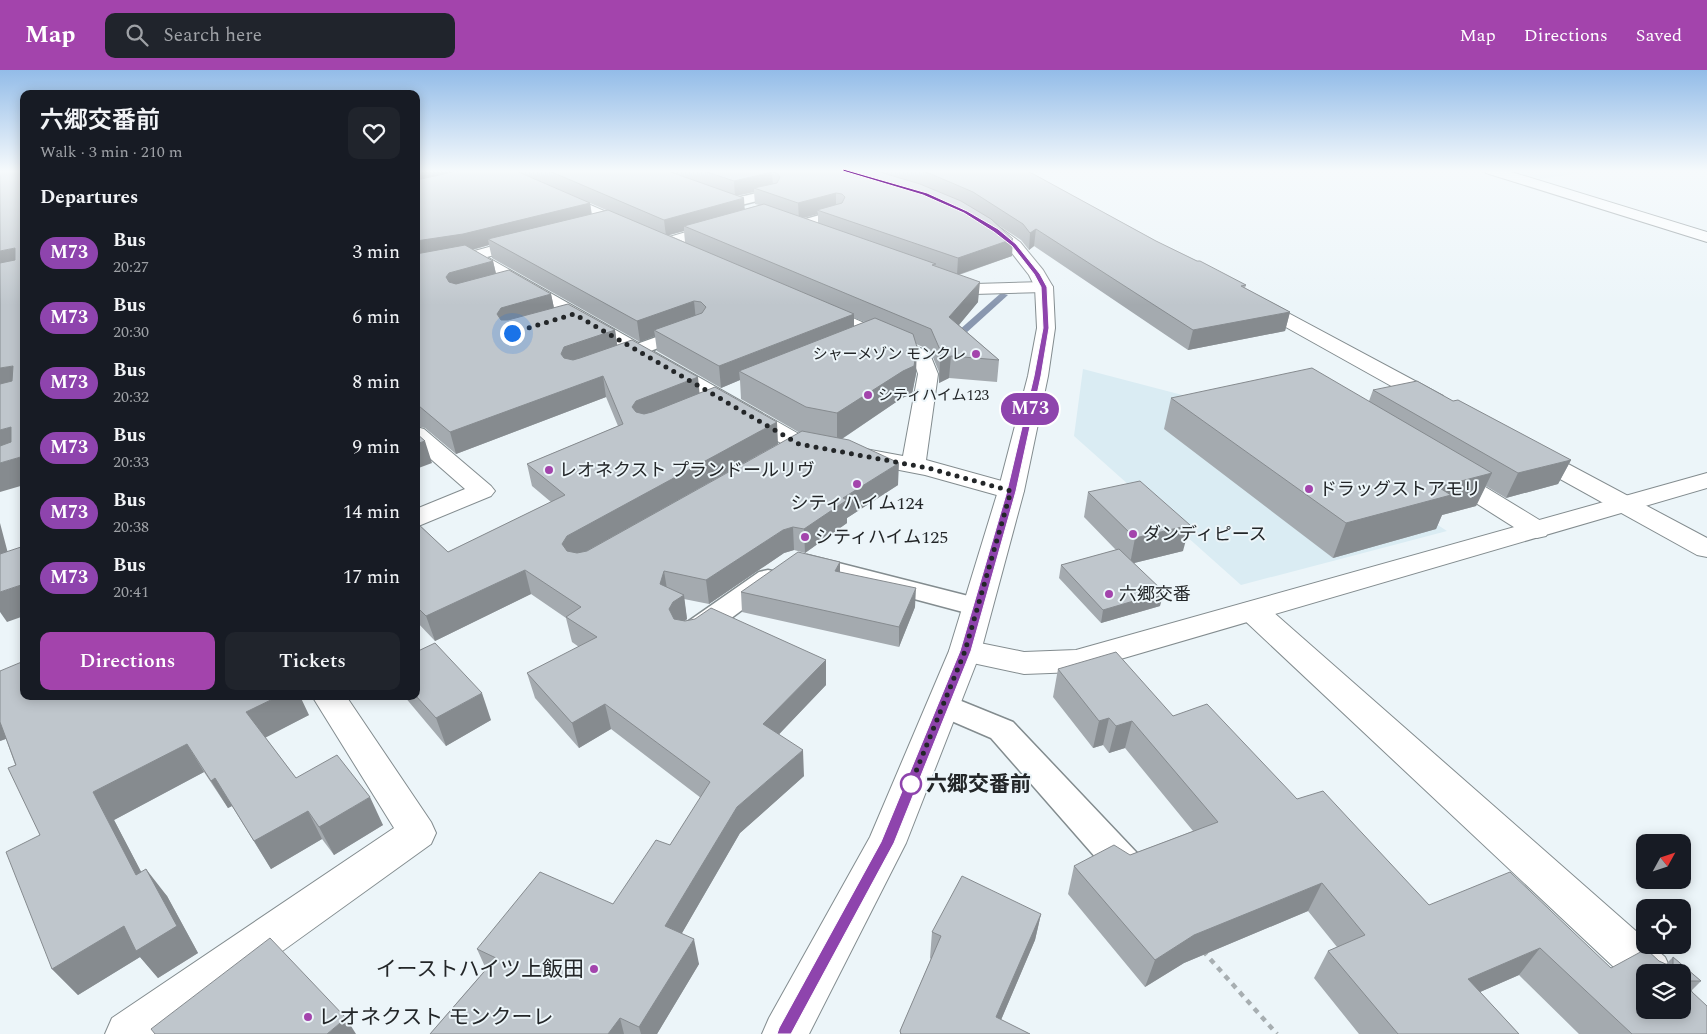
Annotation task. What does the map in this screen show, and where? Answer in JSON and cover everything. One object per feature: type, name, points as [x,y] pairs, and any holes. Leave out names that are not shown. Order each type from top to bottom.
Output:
[{"type":"street","points":[[601,215],[691,255]]},
{"type":"street","points":[[785,1034],[887,843],[965,651],[1011,491],[1038,376],[1046,328],[1044,287],[1037,274],[1014,245],[970,215]]},
{"type":"street","points":[[1636,215],[1707,237]]},
{"type":"street","points":[[585,227],[612,220]]},
{"type":"street","points":[[781,220],[825,236]]},
{"type":"street","points":[[665,243],[738,222]]},
{"type":"street","points":[[474,256],[548,236]]},
{"type":"street","points":[[474,256],[517,280],[565,316],[637,350],[720,398],[791,449],[913,465],[1011,491]]},
{"type":"street","points":[[928,273],[974,290],[1044,287]]},
{"type":"street","points":[[1240,294],[1449,409]]},
{"type":"street","points":[[806,304],[922,356],[928,374],[913,465]]},
{"type":"street","points":[[849,346],[876,335]]},
{"type":"street","points":[[1380,397],[1415,390]]},
{"type":"street","points":[[420,437],[482,491],[420,516]]},
{"type":"street","points":[[1518,446],[1707,550]]},
{"type":"street","points":[[1435,467],[1537,530]]},
{"type":"street","points":[[965,651],[1024,663],[1076,661],[1707,480]]},
{"type":"street","points":[[1253,611],[1641,964]]},
{"type":"street","points":[[128,1034],[417,833],[331,700]]},
{"type":"lane","points":[[797,226],[834,215]]},
{"type":"lane","points":[[454,259],[474,256]]},
{"type":"lane","points":[[498,286],[517,280]]},
{"type":"lane","points":[[602,363],[697,328]]},
{"type":"lane","points":[[688,635],[794,560],[978,607]]},
{"type":"lane","points":[[944,704],[1002,730],[1124,864]]},
{"type":"path","points":[[1196,943],[1277,1034]]},
{"type":"shaded area","points":[[1083,369],[1186,396],[1227,388],[1447,531],[1241,585],[1074,436]]},
{"type":"building","points":[[0,215],[20,215],[20,457],[0,463],[0,446],[11,442],[11,427],[0,430],[0,384],[12,381],[13,366],[0,368],[0,263],[15,260],[15,248],[0,251]]},
{"type":"building","points":[[420,215],[541,215],[463,234],[420,240]]},
{"type":"building","points":[[587,215],[620,215],[854,314],[719,366],[654,330],[702,313],[706,307],[701,302],[694,301],[637,321],[488,239]]},
{"type":"building","points":[[652,215],[682,215],[664,220]]},
{"type":"building","points":[[724,215],[795,215],[936,264],[932,265],[980,282],[949,317],[999,360],[951,356],[940,361],[941,352],[931,329],[684,226]]},
{"type":"building","points":[[832,215],[984,215],[1013,239],[958,258]]},
{"type":"building","points":[[1009,215],[1108,215],[1156,241],[1246,285],[1241,286],[1290,312],[1193,330],[1036,229],[1030,233],[1023,224]]},
{"type":"building","points":[[465,245],[493,261],[449,273],[446,277],[449,282],[456,284],[509,270],[551,294],[501,308],[497,314],[501,320],[508,320],[568,304],[615,330],[564,347],[561,354],[564,358],[573,360],[632,340],[698,377],[636,401],[632,407],[636,412],[644,414],[652,412],[715,387],[777,422],[567,536],[562,544],[567,551],[577,553],[587,551],[802,431],[849,440],[899,463],[843,498],[847,500],[804,529],[793,527],[783,530],[706,580],[664,571],[660,584],[684,595],[673,602],[669,609],[674,619],[685,621],[695,619],[711,608],[826,660],[763,724],[803,750],[737,807],[665,926],[694,939],[639,1027],[620,1018],[608,1034],[430,1034],[496,958],[477,949],[540,872],[613,904],[656,840],[670,845],[710,782],[605,704],[572,723],[527,673],[597,637],[566,617],[581,607],[525,570],[426,616],[420,610],[420,526],[448,552],[565,495],[527,464],[623,424],[603,376],[450,432],[420,407],[420,253]]},
{"type":"building","points":[[875,318],[913,334],[917,347],[914,366],[837,413],[806,407],[739,371]]},
{"type":"building","points":[[1312,368],[1492,473],[1438,487],[1451,495],[1346,523],[1171,398]]},
{"type":"building","points":[[1417,381],[1453,401],[1458,400],[1571,460],[1518,473],[1373,390]]},
{"type":"building","points":[[1140,481],[1190,525],[1135,538],[1088,492]]},
{"type":"building","points":[[20,547],[20,585],[0,592],[0,554]]},
{"type":"building","points":[[1119,549],[1164,592],[1103,610],[1061,565]]},
{"type":"building","points":[[798,552],[840,562],[835,571],[916,588],[899,627],[741,592]]},
{"type":"building","points":[[435,643],[482,693],[436,718],[420,700],[420,650]]},
{"type":"building","points":[[1116,652],[1173,716],[1207,704],[1297,799],[1323,791],[1429,905],[1510,872],[1611,968],[1637,954],[1651,954],[1666,964],[1636,964],[1636,1019],[1691,1019],[1691,990],[1707,1006],[1707,1034],[1632,1034],[1540,948],[1468,979],[1519,1034],[1398,1034],[1328,951],[1365,935],[1322,883],[1194,935],[1155,960],[1074,866],[1114,845],[1130,855],[1218,822],[1132,721],[1116,726],[1109,718],[1099,721],[1058,669]]},
{"type":"building","points":[[20,663],[20,700],[271,700],[246,712],[296,778],[337,755],[370,797],[319,827],[308,811],[254,841],[215,778],[211,781],[187,744],[93,792],[136,875],[146,869],[177,926],[136,951],[124,926],[52,969],[6,852],[40,835],[8,768],[16,765],[0,722],[0,671]]},
{"type":"building","points":[[962,876],[1041,914],[996,1017],[1030,1034],[901,1034],[900,1031],[941,936],[932,932]]},
{"type":"building","points":[[270,938],[346,1018],[327,1034],[155,1034],[151,1029]]},
{"type":"building","points":[[1673,957],[1681,964],[1673,964]]},
{"type":"building","points":[[1691,972],[1701,981],[1691,981]]},
{"type":"waterway","points":[[952,341],[1004,295]]},
{"type":"bus line","name":"M73","points":[[785,1034],[887,843],[965,651],[1011,491],[1038,376],[1046,328],[1044,287],[1027,260],[1014,245],[996,230],[971,215]]},
{"type":"place","name":"シャーメゾン モンクレ","points":[[976,354]]},
{"type":"place","name":"シティハイム123","points":[[868,395]]},
{"type":"place","name":"レオネクスト プランドールリヴ","points":[[549,470]]},
{"type":"place","name":"シティハイム124","points":[[857,484]]},
{"type":"place","name":"ドラッグストアモリ","points":[[1309,489]]},
{"type":"place","name":"ダンディピース","points":[[1133,534]]},
{"type":"place","name":"シティハイム125","points":[[805,537]]},
{"type":"place","name":"六郷交番","points":[[1109,594]]},
{"type":"place","name":"六郷交番前","points":[[911,784]]},
{"type":"place","name":"イーストハイツ上飯田","points":[[594,969]]},
{"type":"place","name":"レオネクスト モンクーレ","points":[[308,1017]]},
{"type":"route","points":[[512,333],[574,314],[799,444],[928,468],[1011,491],[965,651],[908,791],[911,784]]}]
